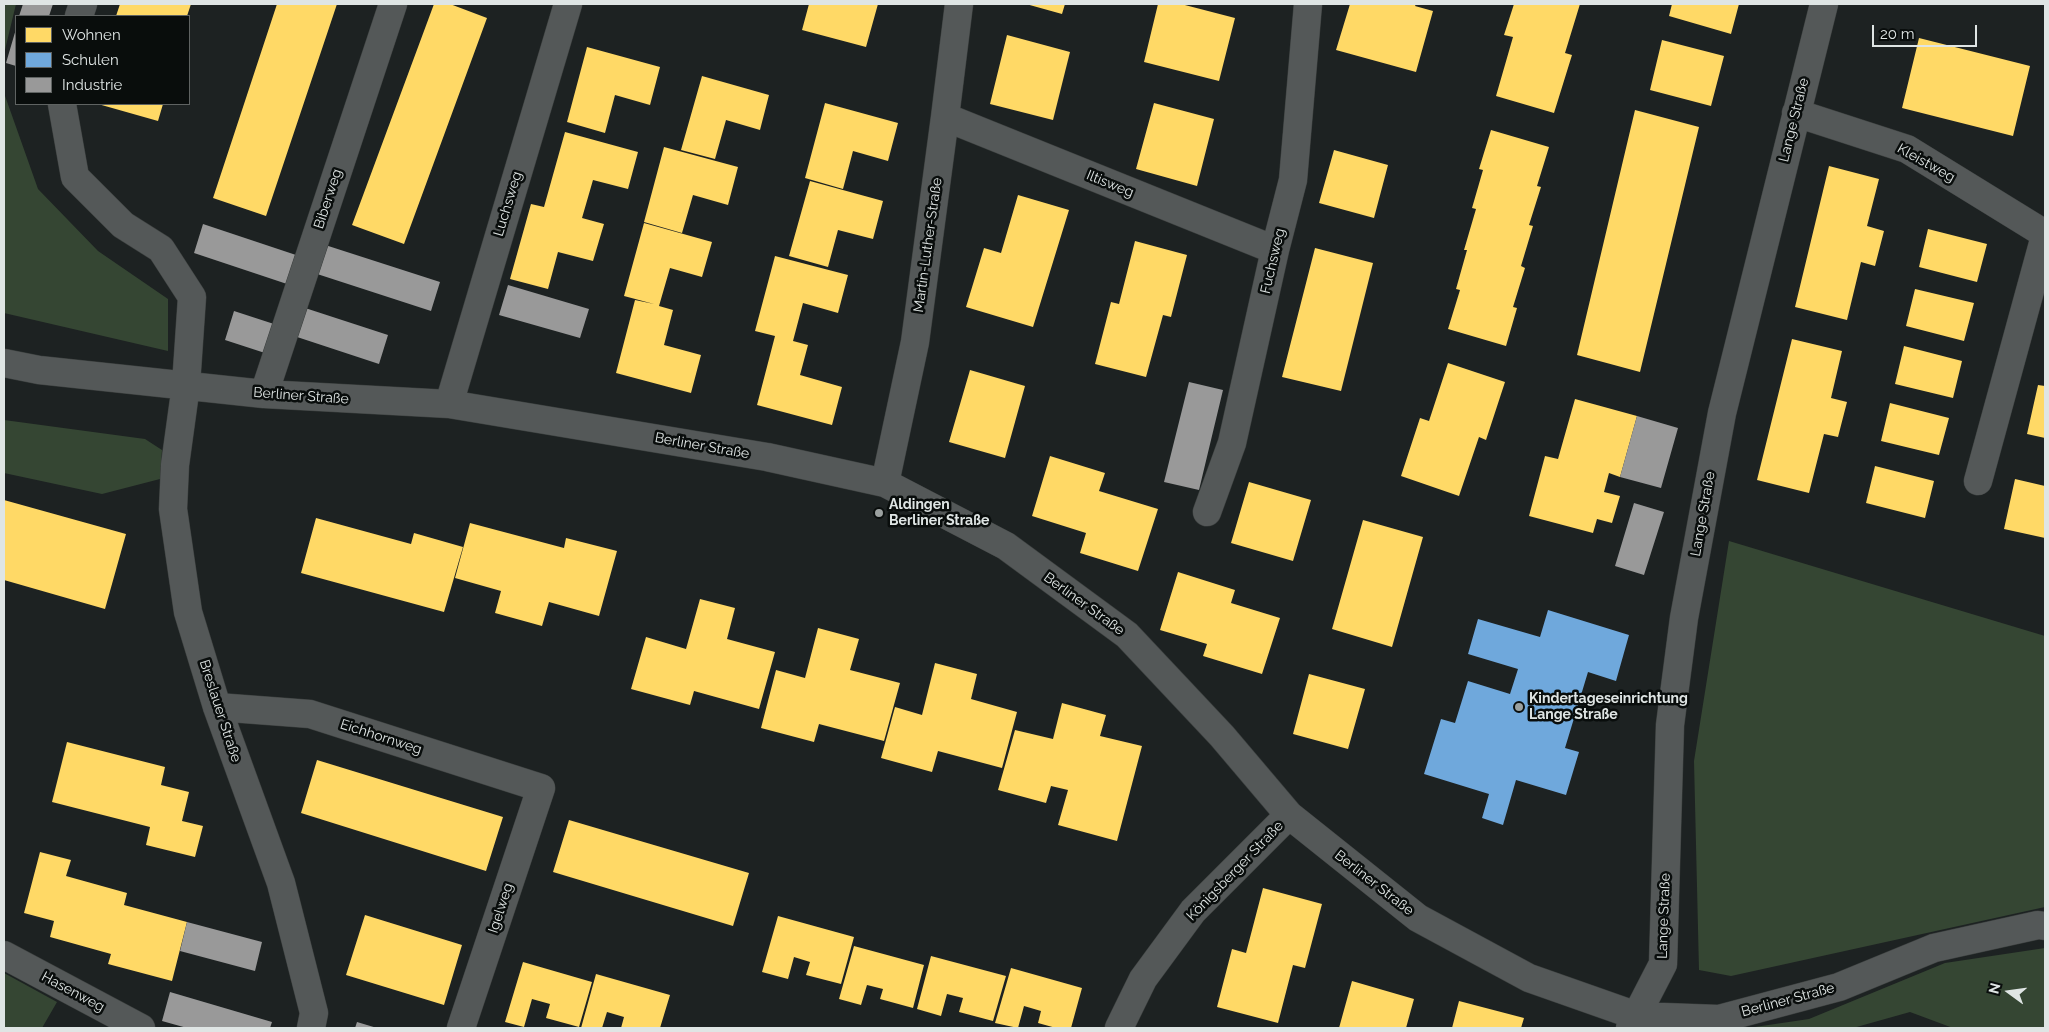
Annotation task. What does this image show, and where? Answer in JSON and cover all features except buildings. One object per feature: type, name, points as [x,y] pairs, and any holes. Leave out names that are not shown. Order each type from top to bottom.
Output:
[{"type":"street","name":"Biberweg","points":[[264,394],[393,4]]},
{"type":"street","name":"Luchsweg","points":[[449,404],[568,4]]},
{"type":"street","name":"Martin-Luther-Straße","points":[[885,483],[915,342],[959,4]]},
{"type":"street","name":"Fuchsweg","points":[[1207,512],[1232,443],[1275,250],[1293,180],[1308,4]]},
{"type":"street","name":"Lange Straße","points":[[1634,1022],[1663,964],[1670,725],[1684,618],[1722,413],[1824,4]]},
{"type":"street","name":"Breslauer Straße","points":[[62,105],[75,178],[123,225],[161,249],[192,297],[186,385],[175,465],[172,509],[188,612],[217,707],[281,883],[314,1013],[311,1028]]},
{"type":"street","name":"Kleistweg","points":[[1796,113],[1907,149],[2045,235],[1978,481]]},
{"type":"street","name":"Iltisweg","points":[[945,118],[1275,250]]},
{"type":"street","name":"Berliner Straße","points":[[4,363],[39,370],[264,394],[449,404],[767,457],[885,483],[1006,546],[1127,635],[1222,736],[1289,815],[1418,918],[1529,978],[1634,1022],[1719,1019],[1839,987],[1934,948],[2038,925],[2045,926]]},
{"type":"street","name":"Eichhornweg","points":[[217,707],[310,714],[541,788]]},
{"type":"street","name":"Igelweg","points":[[461,1028],[541,788]]},
{"type":"street","name":"Königsberger Straße","points":[[1119,1028],[1143,979],[1193,911],[1289,815]]},
{"type":"street","name":"Hasenweg","points":[[4,955],[141,1028]]},
{"type":"green space","points":[[4,4],[16,4],[4,54]]},
{"type":"green space","points":[[4,93],[38,189],[98,251],[168,299],[168,351],[4,313]]},
{"type":"green space","points":[[4,420],[145,439],[162,450],[160,479],[102,494],[4,473]]},
{"type":"green space","points":[[1729,541],[2045,636],[2045,907],[1731,976],[1699,970],[1694,761]]},
{"type":"green space","points":[[2045,948],[2045,1028],[1953,1028],[1910,1012],[1853,1028],[1748,1028],[1809,1019],[1945,963]]},
{"type":"green space","points":[[4,973],[57,1002],[42,1028],[4,1028]]},
{"type":"place","name":"Aldingen Berliner Straße","points":[[879,513]]},
{"type":"place","name":"Kindertageseinrichtung Lange Straße","points":[[1519,707]]}]
